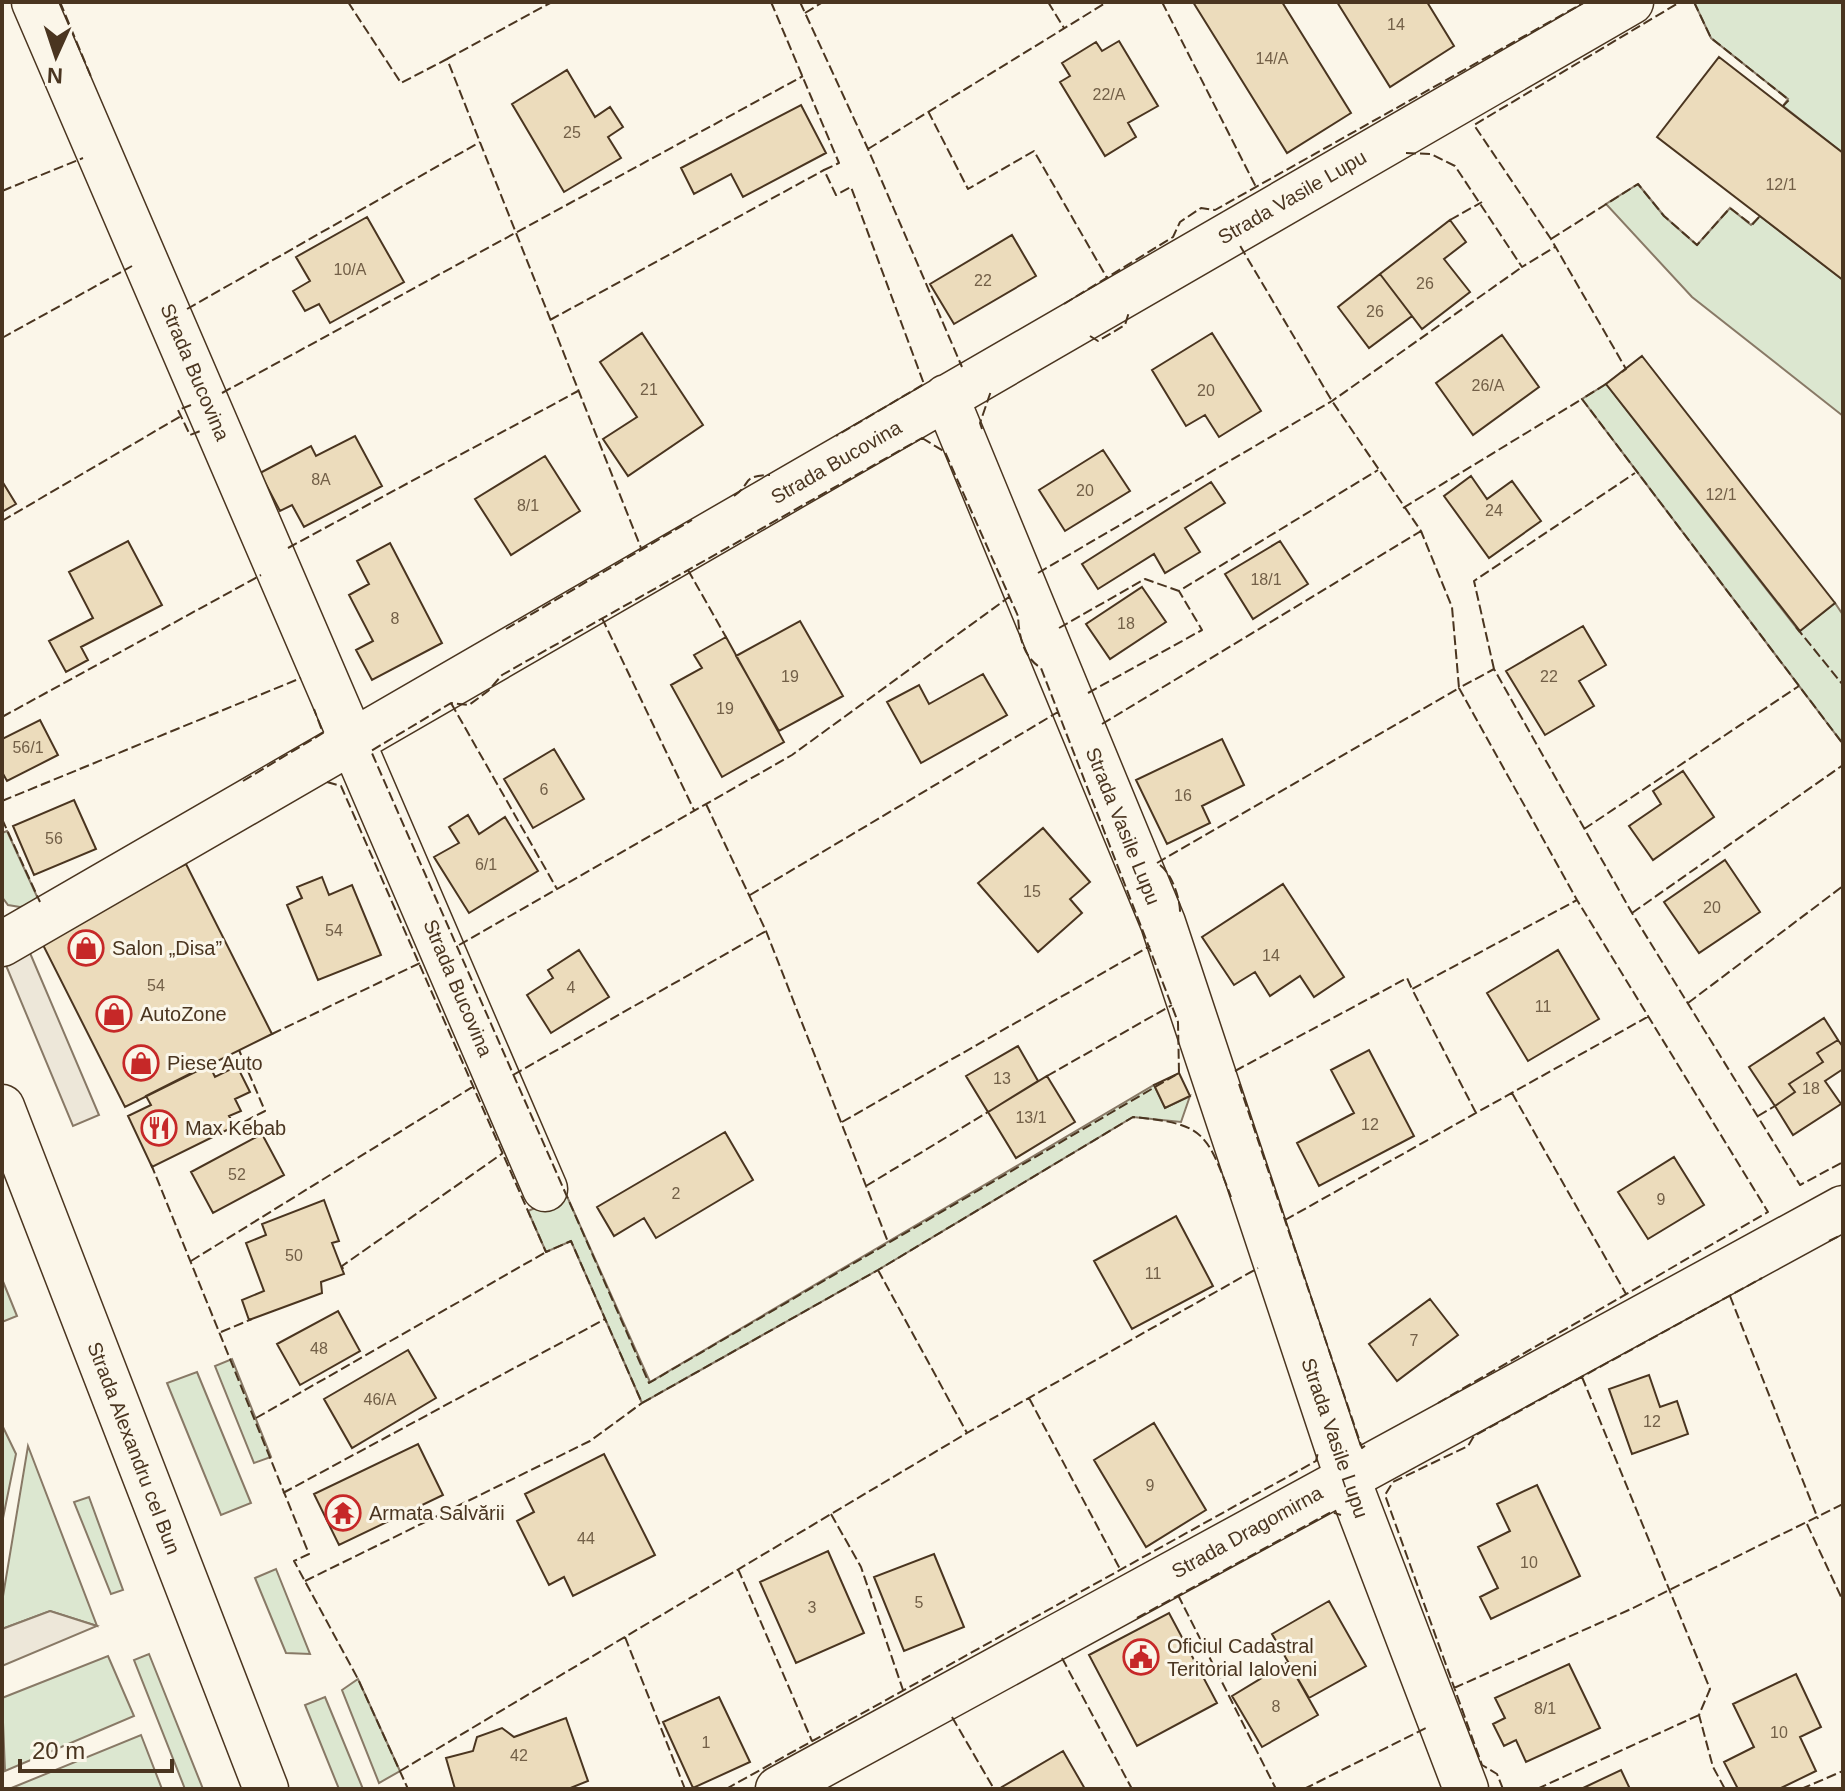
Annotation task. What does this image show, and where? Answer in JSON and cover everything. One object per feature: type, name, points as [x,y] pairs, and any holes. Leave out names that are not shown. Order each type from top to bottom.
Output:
[{"type":"street","name":"Strada Bucovina","points":[[34,2],[545,1189]]},
{"type":"street","name":"Strada Vasile Lupu","points":[[1466,1789],[1347,1477],[1163,923],[946,397],[1631,2]]},
{"type":"street","name":"Strada Bucovina","points":[[2,944],[946,397]]},
{"type":"street","name":"Strada Alexandru cel Bun","points":[[2,1107],[266,1789]]},
{"type":"street","name":"Strada Dragomirna","points":[[778,1789],[1843,1208]]},
{"type":"green space","points":[[1694,2],[1843,2],[1843,153],[1783,106],[1788,99],[1711,38]]},
{"type":"green space","points":[[1638,184],[1664,216],[1697,245],[1730,208],[1751,225],[1760,216],[1843,280],[1843,416],[1692,297],[1606,204]]},
{"type":"green space","points":[[1606,384],[1799,631],[1835,603],[1843,615],[1843,744],[1582,399]]},
{"type":"green space","points":[[7,831],[40,903],[20,907],[8,905],[2,897],[2,833]]},
{"type":"green space","points":[[1154,1085],[1165,1108],[1190,1096],[1181,1122],[1133,1117],[878,1270],[642,1403],[571,1241],[546,1252],[528,1211],[566,1194],[650,1382]]},
{"type":"green space","points":[[2,1279],[17,1316],[2,1322]]},
{"type":"green space","points":[[232,1359],[271,1457],[254,1463],[215,1366]]},
{"type":"green space","points":[[197,1372],[251,1503],[221,1515],[167,1383]]},
{"type":"green space","points":[[2,1425],[16,1454],[2,1523]]},
{"type":"green space","points":[[28,1446],[97,1626],[50,1611],[2,1629],[2,1602]]},
{"type":"green space","points":[[89,1497],[123,1590],[111,1594],[74,1502]]},
{"type":"green space","points":[[276,1569],[310,1654],[286,1653],[255,1578]]},
{"type":"green space","points":[[149,1654],[203,1789],[185,1789],[134,1660]]},
{"type":"green space","points":[[108,1656],[134,1716],[5,1771],[2,1698]]},
{"type":"green space","points":[[358,1679],[400,1771],[379,1783],[342,1690]]},
{"type":"green space","points":[[325,1697],[363,1789],[339,1789],[305,1705]]},
{"type":"green space","points":[[141,1735],[162,1789],[9,1789]]},
{"type":"shaded area","points":[[30,953],[99,1115],[73,1126],[5,963]]},
{"type":"shaded area","points":[[50,1611],[97,1626],[2,1666],[2,1629]]},
{"type":"building","points":[[1193,2],[1282,2],[1351,113],[1287,153]]},
{"type":"building","points":[[1337,2],[1427,2],[1454,46],[1390,87]]},
{"type":"building","points":[[1119,41],[1158,106],[1128,123],[1136,137],[1105,156],[1060,82],[1070,76],[1062,63],[1096,42],[1102,51]]},
{"type":"building","points":[[1719,57],[1843,153],[1843,280],[1657,137]]},
{"type":"building","points":[[567,70],[595,117],[610,107],[623,127],[608,137],[621,158],[564,192],[512,104]]},
{"type":"building","points":[[801,105],[826,153],[743,197],[731,174],[694,194],[681,168]]},
{"type":"building","points":[[367,217],[404,282],[330,323],[319,304],[305,311],[293,291],[310,281],[296,257]]},
{"type":"building","points":[[1450,220],[1466,242],[1444,259],[1470,292],[1422,329],[1380,274]]},
{"type":"building","points":[[1012,235],[1036,276],[954,324],[930,284]]},
{"type":"building","points":[[1380,274],[1412,316],[1369,348],[1338,307]]},
{"type":"building","points":[[642,333],[703,425],[628,476],[603,439],[637,417],[600,362]]},
{"type":"building","points":[[1212,333],[1261,411],[1219,437],[1205,415],[1186,426],[1152,370]]},
{"type":"building","points":[[1502,335],[1539,387],[1473,435],[1436,383]]},
{"type":"building","points":[[1642,356],[1835,603],[1800,631],[1606,384]]},
{"type":"building","points":[[355,436],[382,486],[304,527],[292,505],[280,511],[260,473],[311,446],[316,456]]},
{"type":"building","points":[[1103,450],[1130,491],[1065,531],[1039,490]]},
{"type":"building","points":[[545,456],[580,511],[511,555],[475,499]]},
{"type":"building","points":[[1471,476],[1487,499],[1512,481],[1541,521],[1489,558],[1444,496]]},
{"type":"building","points":[[2,481],[16,504],[2,512]]},
{"type":"building","points":[[1211,482],[1225,503],[1185,528],[1200,552],[1165,573],[1154,554],[1098,589],[1082,564]]},
{"type":"building","points":[[128,541],[162,605],[81,647],[88,660],[66,672],[49,641],[93,618],[69,572]]},
{"type":"building","points":[[1280,541],[1308,584],[1253,619],[1225,574]]},
{"type":"building","points":[[390,543],[442,643],[372,680],[356,650],[373,641],[349,595],[369,584],[357,561]]},
{"type":"building","points":[[1142,587],[1166,622],[1110,659],[1086,624]]},
{"type":"building","points":[[800,621],[843,696],[779,731],[736,656]]},
{"type":"building","points":[[1583,626],[1606,665],[1579,681],[1594,706],[1545,735],[1506,671]]},
{"type":"building","points":[[726,637],[784,742],[722,777],[671,685],[702,668],[694,655]]},
{"type":"building","points":[[983,674],[1007,715],[921,763],[887,702],[919,685],[929,704]]},
{"type":"building","points":[[40,720],[58,755],[7,781],[2,772],[2,739]]},
{"type":"building","points":[[1222,739],[1244,785],[1202,806],[1210,823],[1167,844],[1136,780]]},
{"type":"building","points":[[554,749],[584,799],[533,828],[504,779]]},
{"type":"building","points":[[1683,771],[1714,817],[1653,860],[1629,826],[1661,804],[1653,791]]},
{"type":"building","points":[[74,800],[96,849],[34,875],[13,826]]},
{"type":"building","points":[[468,815],[479,834],[505,817],[538,871],[469,913],[434,857],[459,843],[449,827]]},
{"type":"building","points":[[1043,828],[1090,882],[1070,899],[1082,913],[1038,952],[978,883]]},
{"type":"building","points":[[1725,860],[1760,912],[1699,953],[1664,902]]},
{"type":"building","points":[[186,864],[272,1034],[125,1107],[39,937]]},
{"type":"building","points":[[322,877],[329,895],[352,885],[381,955],[318,980],[287,905],[302,898],[297,887]]},
{"type":"building","points":[[1283,884],[1344,977],[1314,997],[1300,976],[1270,996],[1255,972],[1234,985],[1202,937]]},
{"type":"building","points":[[579,950],[609,997],[551,1033],[527,995],[553,978],[548,970]]},
{"type":"building","points":[[1558,950],[1599,1019],[1528,1061],[1487,993]]},
{"type":"building","points":[[1824,1018],[1838,1040],[1817,1053],[1823,1062],[1789,1084],[1795,1092],[1775,1106],[1749,1067]]},
{"type":"building","points":[[1838,1040],[1843,1047],[1843,1069],[1825,1081],[1841,1104],[1793,1135],[1775,1106],[1795,1092],[1789,1084],[1823,1062],[1817,1053]]},
{"type":"building","points":[[1018,1046],[1038,1081],[988,1112],[966,1076]]},
{"type":"building","points":[[1369,1050],[1414,1136],[1319,1186],[1297,1143],[1354,1113],[1331,1070]]},
{"type":"building","points":[[209,1064],[215,1077],[237,1066],[250,1092],[235,1099],[241,1111],[229,1116],[235,1126],[152,1167],[128,1116],[151,1105],[146,1096]]},
{"type":"building","points":[[1179,1073],[1190,1096],[1165,1108],[1154,1085]]},
{"type":"building","points":[[1047,1076],[1075,1122],[1016,1158],[988,1112]]},
{"type":"building","points":[[725,1132],[753,1180],[656,1238],[644,1218],[614,1236],[597,1207]]},
{"type":"building","points":[[262,1134],[284,1175],[213,1213],[191,1172]]},
{"type":"building","points":[[1674,1157],[1704,1205],[1648,1239],[1618,1192]]},
{"type":"building","points":[[324,1200],[339,1241],[332,1243],[344,1274],[321,1282],[322,1293],[249,1320],[242,1300],[264,1291],[246,1243],[266,1235],[262,1224]]},
{"type":"building","points":[[1176,1216],[1213,1286],[1132,1329],[1094,1261]]},
{"type":"building","points":[[1430,1299],[1458,1335],[1397,1381],[1369,1344]]},
{"type":"building","points":[[338,1311],[360,1351],[300,1385],[277,1344]]},
{"type":"building","points":[[408,1350],[436,1398],[352,1448],[324,1399]]},
{"type":"building","points":[[1649,1375],[1660,1407],[1677,1401],[1688,1434],[1632,1454],[1609,1389]]},
{"type":"building","points":[[1154,1423],[1206,1510],[1146,1547],[1094,1460]]},
{"type":"building","points":[[418,1444],[443,1495],[339,1545],[314,1494]]},
{"type":"building","points":[[604,1454],[655,1555],[573,1596],[564,1577],[549,1585],[517,1521],[534,1512],[525,1494]]},
{"type":"building","points":[[1537,1485],[1580,1576],[1491,1619],[1480,1597],[1498,1588],[1478,1547],[1510,1531],[1497,1504]]},
{"type":"building","points":[[828,1551],[864,1633],[796,1663],[760,1582]]},
{"type":"building","points":[[934,1554],[964,1627],[904,1651],[874,1577]]},
{"type":"building","points":[[1329,1601],[1366,1666],[1309,1698],[1272,1634]]},
{"type":"building","points":[[1169,1613],[1217,1703],[1137,1746],[1089,1655]]},
{"type":"building","points":[[1288,1662],[1318,1715],[1262,1747],[1232,1696]]},
{"type":"building","points":[[1569,1664],[1600,1728],[1526,1762],[1516,1740],[1504,1746],[1493,1724],[1505,1718],[1495,1698]]},
{"type":"building","points":[[1796,1674],[1821,1727],[1800,1737],[1816,1771],[1779,1789],[1738,1789],[1724,1762],[1754,1747],[1733,1704]]},
{"type":"building","points":[[719,1697],[750,1762],[693,1788],[663,1722]]},
{"type":"building","points":[[566,1718],[588,1781],[568,1789],[455,1789],[446,1758],[473,1751],[477,1737],[502,1728],[514,1737]]},
{"type":"building","points":[[1063,1751],[1085,1789],[1002,1787]]},
{"type":"building","points":[[1621,1770],[1630,1789],[1581,1789]]},
{"type":"fence","points":[[60,2],[92,79]]},
{"type":"fence","points":[[348,2],[401,83],[447,59],[641,548]]},
{"type":"fence","points":[[447,59],[552,2]]},
{"type":"fence","points":[[771,2],[839,163],[824,170],[836,195],[851,187],[924,384],[836,436]]},
{"type":"fence","points":[[800,2],[868,149],[962,367]]},
{"type":"fence","points":[[805,13],[823,2]]},
{"type":"fence","points":[[1048,2],[1064,28]]},
{"type":"fence","points":[[868,149],[1107,2]]},
{"type":"fence","points":[[1162,2],[1256,187]]},
{"type":"fence","points":[[1064,304],[1173,237],[1180,222],[1201,208],[1215,210],[1585,2]]},
{"type":"fence","points":[[1622,372],[1626,369],[1551,239],[1474,125],[1680,2]]},
{"type":"fence","points":[[1694,2],[1711,38],[1789,100],[1783,106]]},
{"type":"fence","points":[[222,393],[803,76]]},
{"type":"fence","points":[[928,111],[968,189],[1034,151],[1107,278]]},
{"type":"fence","points":[[187,309],[480,142]]},
{"type":"fence","points":[[1406,153],[1431,154],[1455,166],[1522,267],[1555,247]]},
{"type":"fence","points":[[2,191],[83,158]]},
{"type":"fence","points":[[550,320],[824,170]]},
{"type":"fence","points":[[1551,239],[1638,184],[1664,216],[1697,245],[1730,208],[1752,225],[1760,216]]},
{"type":"fence","points":[[1450,220],[1482,202]]},
{"type":"fence","points":[[1157,863],[1459,688],[1452,607],[1421,531],[1332,401],[1239,244]]},
{"type":"fence","points":[[2,338],[132,266]]},
{"type":"fence","points":[[1038,573],[1332,401],[1522,267]]},
{"type":"fence","points":[[1090,336],[1098,341],[1125,325],[1129,312]]},
{"type":"fence","points":[[1606,384],[1582,399],[1843,744]]},
{"type":"fence","points":[[288,548],[578,391]]},
{"type":"fence","points":[[982,429],[980,423],[991,391]]},
{"type":"fence","points":[[1403,508],[1582,399]]},
{"type":"fence","points":[[191,405],[178,410],[190,435],[203,430]]},
{"type":"fence","points":[[2,521],[181,416]]},
{"type":"fence","points":[[922,438],[945,452],[1018,616],[1023,645],[1030,658],[1041,668],[1178,1022],[1179,1073],[649,1383],[371,751],[451,703],[469,705],[488,691],[502,675],[922,438]]},
{"type":"fence","points":[[1059,628],[1145,579],[1179,591],[1378,470]]},
{"type":"fence","points":[[1494,669],[1474,581],[1635,473]]},
{"type":"fence","points":[[734,496],[750,479],[770,475]]},
{"type":"fence","points":[[506,629],[692,520]]},
{"type":"fence","points":[[1102,724],[1421,531]]},
{"type":"fence","points":[[688,570],[726,637]]},
{"type":"fence","points":[[2,717],[261,575]]},
{"type":"fence","points":[[1088,693],[1202,630],[1179,591]]},
{"type":"fence","points":[[459,945],[792,755],[1009,597]]},
{"type":"fence","points":[[602,618],[694,810]]},
{"type":"fence","points":[[1796,627],[1843,685]]},
{"type":"fence","points":[[1438,1403],[1768,1212],[1577,900],[1459,688],[1494,669],[1632,913],[1800,1185],[1843,1162]]},
{"type":"fence","points":[[2,801],[301,678]]},
{"type":"fence","points":[[1584,829],[1799,686]]},
{"type":"fence","points":[[451,703],[557,889]]},
{"type":"fence","points":[[243,781],[323,733],[314,709]]},
{"type":"fence","points":[[750,895],[1058,712]]},
{"type":"fence","points":[[1632,913],[1843,765]]},
{"type":"fence","points":[[327,782],[341,786],[546,1252],[571,1241],[642,1403],[878,1270],[1133,1117],[1175,1123],[1199,1135],[1215,1158],[1231,1197]]},
{"type":"fence","points":[[706,804],[766,931],[888,1242]]},
{"type":"fence","points":[[2,819],[40,902]]},
{"type":"fence","points":[[1160,865],[1175,888],[1180,915]]},
{"type":"fence","points":[[1688,1003],[1843,886]]},
{"type":"fence","points":[[1476,1113],[1412,989],[1577,900]]},
{"type":"fence","points":[[513,1075],[766,931]]},
{"type":"fence","points":[[842,1122],[1150,946]]},
{"type":"fence","points":[[272,1034],[420,963]]},
{"type":"fence","points":[[1235,1071],[1407,978],[1412,989]]},
{"type":"fence","points":[[1047,1076],[1172,1005]]},
{"type":"fence","points":[[1285,1220],[1649,1016]]},
{"type":"fence","points":[[232,1128],[265,1111],[239,1050]]},
{"type":"fence","points":[[1239,1084],[1362,1448],[1366,1445]]},
{"type":"fence","points":[[191,1261],[474,1086]]},
{"type":"fence","points":[[1512,1093],[1626,1294]]},
{"type":"fence","points":[[1758,1116],[1775,1106]]},
{"type":"fence","points":[[866,1186],[988,1112]]},
{"type":"fence","points":[[343,1269],[342,1266],[503,1153]]},
{"type":"fence","points":[[151,1164],[309,1554],[294,1561],[358,1679],[408,1789]]},
{"type":"fence","points":[[1829,1241],[1843,1234]]},
{"type":"fence","points":[[256,1418],[546,1252]]},
{"type":"fence","points":[[400,1771],[967,1433],[1258,1268]]},
{"type":"fence","points":[[878,1270],[967,1433]]},
{"type":"fence","points":[[1503,1789],[1497,1774],[1482,1765],[1385,1495],[1393,1482],[1468,1446],[1474,1436],[1762,1278]]},
{"type":"fence","points":[[1730,1296],[1818,1519]]},
{"type":"fence","points":[[221,1332],[252,1319]]},
{"type":"fence","points":[[283,1493],[605,1319]]},
{"type":"fence","points":[[1582,1377],[1710,1689],[1699,1715],[1713,1767],[1725,1789]]},
{"type":"fence","points":[[1029,1398],[1120,1569]]},
{"type":"fence","points":[[305,1581],[590,1441],[642,1403]]},
{"type":"fence","points":[[726,1789],[1316,1461],[1318,1452]]},
{"type":"fence","points":[[1454,1688],[1631,1609],[1843,1504]]},
{"type":"fence","points":[[1137,1618],[1331,1512],[1341,1515]]},
{"type":"fence","points":[[831,1514],[861,1567],[903,1690]]},
{"type":"fence","points":[[1807,1524],[1843,1601]]},
{"type":"fence","points":[[738,1569],[812,1741]]},
{"type":"fence","points":[[1178,1595],[1276,1789]]},
{"type":"fence","points":[[625,1637],[685,1789]]},
{"type":"fence","points":[[1062,1658],[1132,1789]]},
{"type":"fence","points":[[1537,1789],[1699,1715]]},
{"type":"fence","points":[[952,1717],[994,1789]]},
{"type":"fence","points":[[1304,1789],[1426,1728]]},
{"type":"fence","points":[[1801,1789],[1843,1771]]},
{"type":"place","name":"Salon „Disa”","points":[[86,948]]},
{"type":"place","name":"AutoZone","points":[[114,1014]]},
{"type":"place","name":"Piese Auto","points":[[141,1063]]},
{"type":"place","name":"Max Kebab","points":[[159,1128]]},
{"type":"place","name":"Armata Salvării","points":[[343,1513]]},
{"type":"place","name":"Oficiul Cadastral Teritorial Ialoveni","points":[[1141,1657]]}]
